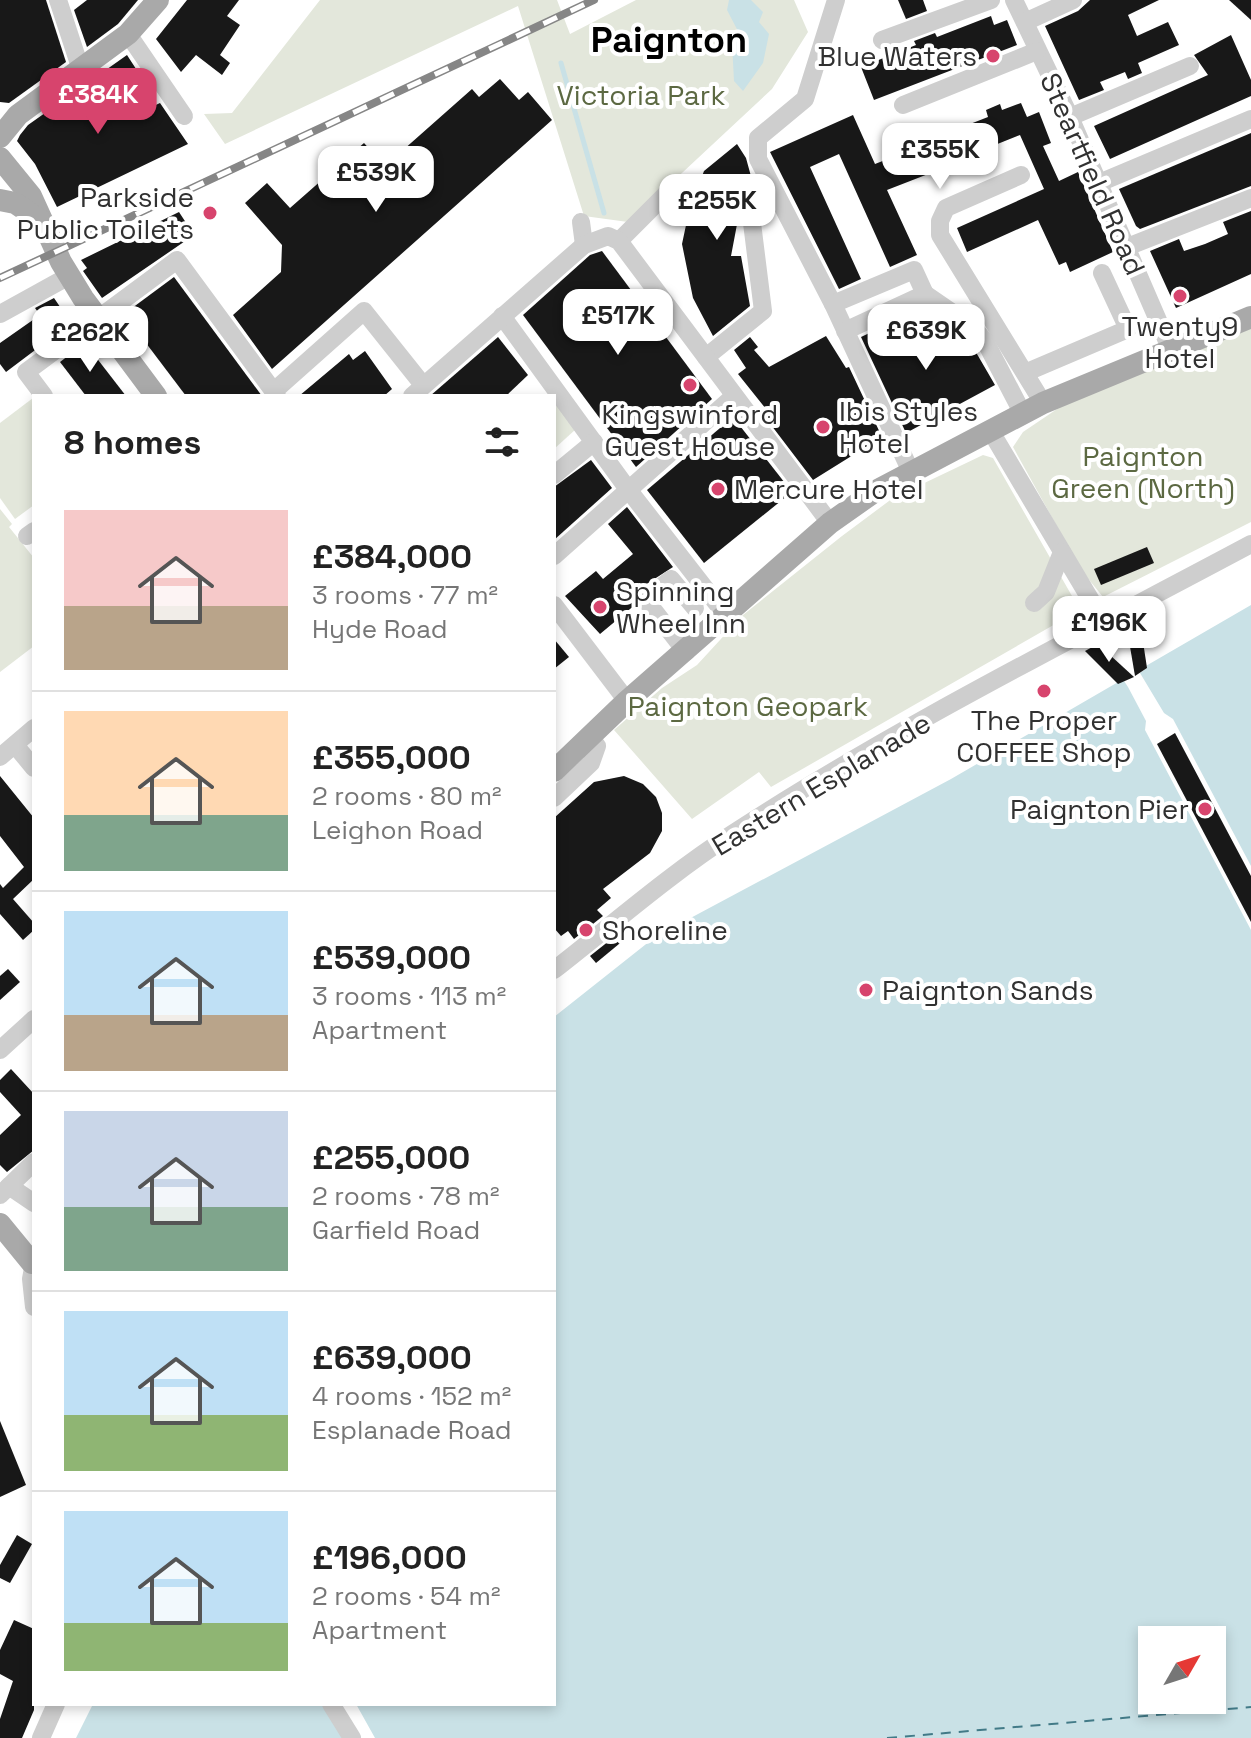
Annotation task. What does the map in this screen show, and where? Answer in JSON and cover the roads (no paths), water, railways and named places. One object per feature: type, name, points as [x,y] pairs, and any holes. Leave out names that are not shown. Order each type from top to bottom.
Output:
[{"type":"main road","points":[[0,134],[18,115],[128,34],[158,0]]},
{"type":"main road","points":[[0,158],[31,196],[69,276],[154,394]]},
{"type":"main road","points":[[0,200],[15,203],[41,221]]},
{"type":"main road","points":[[556,769],[627,701],[830,523],[911,472],[1043,403],[1251,317]]},
{"type":"main road","points":[[0,1224],[32,1261]]},
{"type":"street","points":[[58,0],[81,70]]},
{"type":"street","points":[[836,0],[805,99],[758,138],[758,159],[833,304],[911,472]]},
{"type":"street","points":[[882,40],[991,0]]},
{"type":"street","name":"Steartfield Road","points":[[1014,0],[1070,117],[1170,348]]},
{"type":"street","points":[[1025,22],[1073,0]]},
{"type":"street","points":[[128,34],[184,116]]},
{"type":"street","points":[[903,105],[1037,51]]},
{"type":"street","points":[[1070,117],[1190,66]]},
{"type":"street","points":[[1099,183],[1251,119]]},
{"type":"street","points":[[1021,175],[946,208],[940,221],[940,235],[965,281],[991,314],[1043,403]]},
{"type":"street","points":[[619,241],[674,186]]},
{"type":"street","points":[[1127,247],[1251,198]]},
{"type":"street","points":[[706,357],[763,311],[750,207]]},
{"type":"street","points":[[581,222],[584,245]]},
{"type":"street","points":[[42,394],[26,372],[99,321],[177,260],[276,394],[364,311],[418,390],[584,245],[600,237],[619,241],[830,523]]},
{"type":"street","points":[[833,304],[914,270],[925,294],[973,327],[985,341],[1023,414]]},
{"type":"street","points":[[1027,372],[1128,329],[1102,273]]},
{"type":"street","points":[[0,314],[69,276]]},
{"type":"street","points":[[845,331],[925,294]]},
{"type":"street","points":[[502,316],[627,488],[725,614]]},
{"type":"street","points":[[556,554],[733,397]]},
{"type":"street","points":[[990,430],[1105,624]]},
{"type":"street","points":[[556,473],[594,442]]},
{"type":"street","name":"Eastern Esplanade","points":[[556,968],[742,828],[918,723],[1251,544]]},
{"type":"street","points":[[1034,603],[1046,592],[1062,552]]},
{"type":"street","points":[[684,564],[652,594],[648,603],[686,652]]},
{"type":"street","points":[[671,579],[695,608]]},
{"type":"street","points":[[556,608],[627,701]]},
{"type":"street","points":[[32,730],[7,751],[32,767]]},
{"type":"street","points":[[556,796],[591,763],[597,746],[590,738]]},
{"type":"street","points":[[0,1050],[32,1021]]},
{"type":"street","points":[[32,1164],[5,1191],[32,1202]]},
{"type":"street","points":[[41,1738],[55,1706]]},
{"type":"street","points":[[332,1706],[352,1738]]},
{"type":"water","points":[[729,0],[751,0],[763,12],[759,22],[769,34],[763,63],[743,91],[734,81],[732,43],[740,35],[727,10]]},
{"type":"water","points":[[1251,605],[1251,1738],[375,1738],[357,1706],[556,1706],[556,1015],[655,937],[951,779]]},
{"type":"water","points":[[92,1706],[325,1706],[344,1738],[76,1738]]},
{"type":"waterway","points":[[561,63],[604,213]]},
{"type":"railway","points":[[0,278],[594,0]]},
{"type":"place","name":"Blue Waters","points":[[993,56]]},
{"type":"place","name":"Parkside Public Toilets","points":[[210,213]]},
{"type":"place","name":"Twenty9 Hotel","points":[[1180,296]]},
{"type":"place","name":"Kingswinford Guest House","points":[[690,385]]},
{"type":"place","name":"Ibis Styles Hotel","points":[[823,427]]},
{"type":"place","name":"Mercure Hotel","points":[[718,489]]},
{"type":"place","name":"Spinning Wheel Inn","points":[[600,607]]},
{"type":"place","name":"The Proper COFFEE Shop","points":[[1044,691]]},
{"type":"place","name":"Paignton Pier","points":[[1205,809]]},
{"type":"place","name":"Shoreline","points":[[586,930]]},
{"type":"place","name":"Paignton Sands","points":[[866,990]]},
{"type":"district","name":"Paignton","points":[[669,39]]},
{"type":"park label","name":"Victoria Park","points":[[641,95]]},
{"type":"park label","name":"Paignton Green (North)","points":[[1143,472]]},
{"type":"park label","name":"Paignton Geopark","points":[[748,706]]}]
